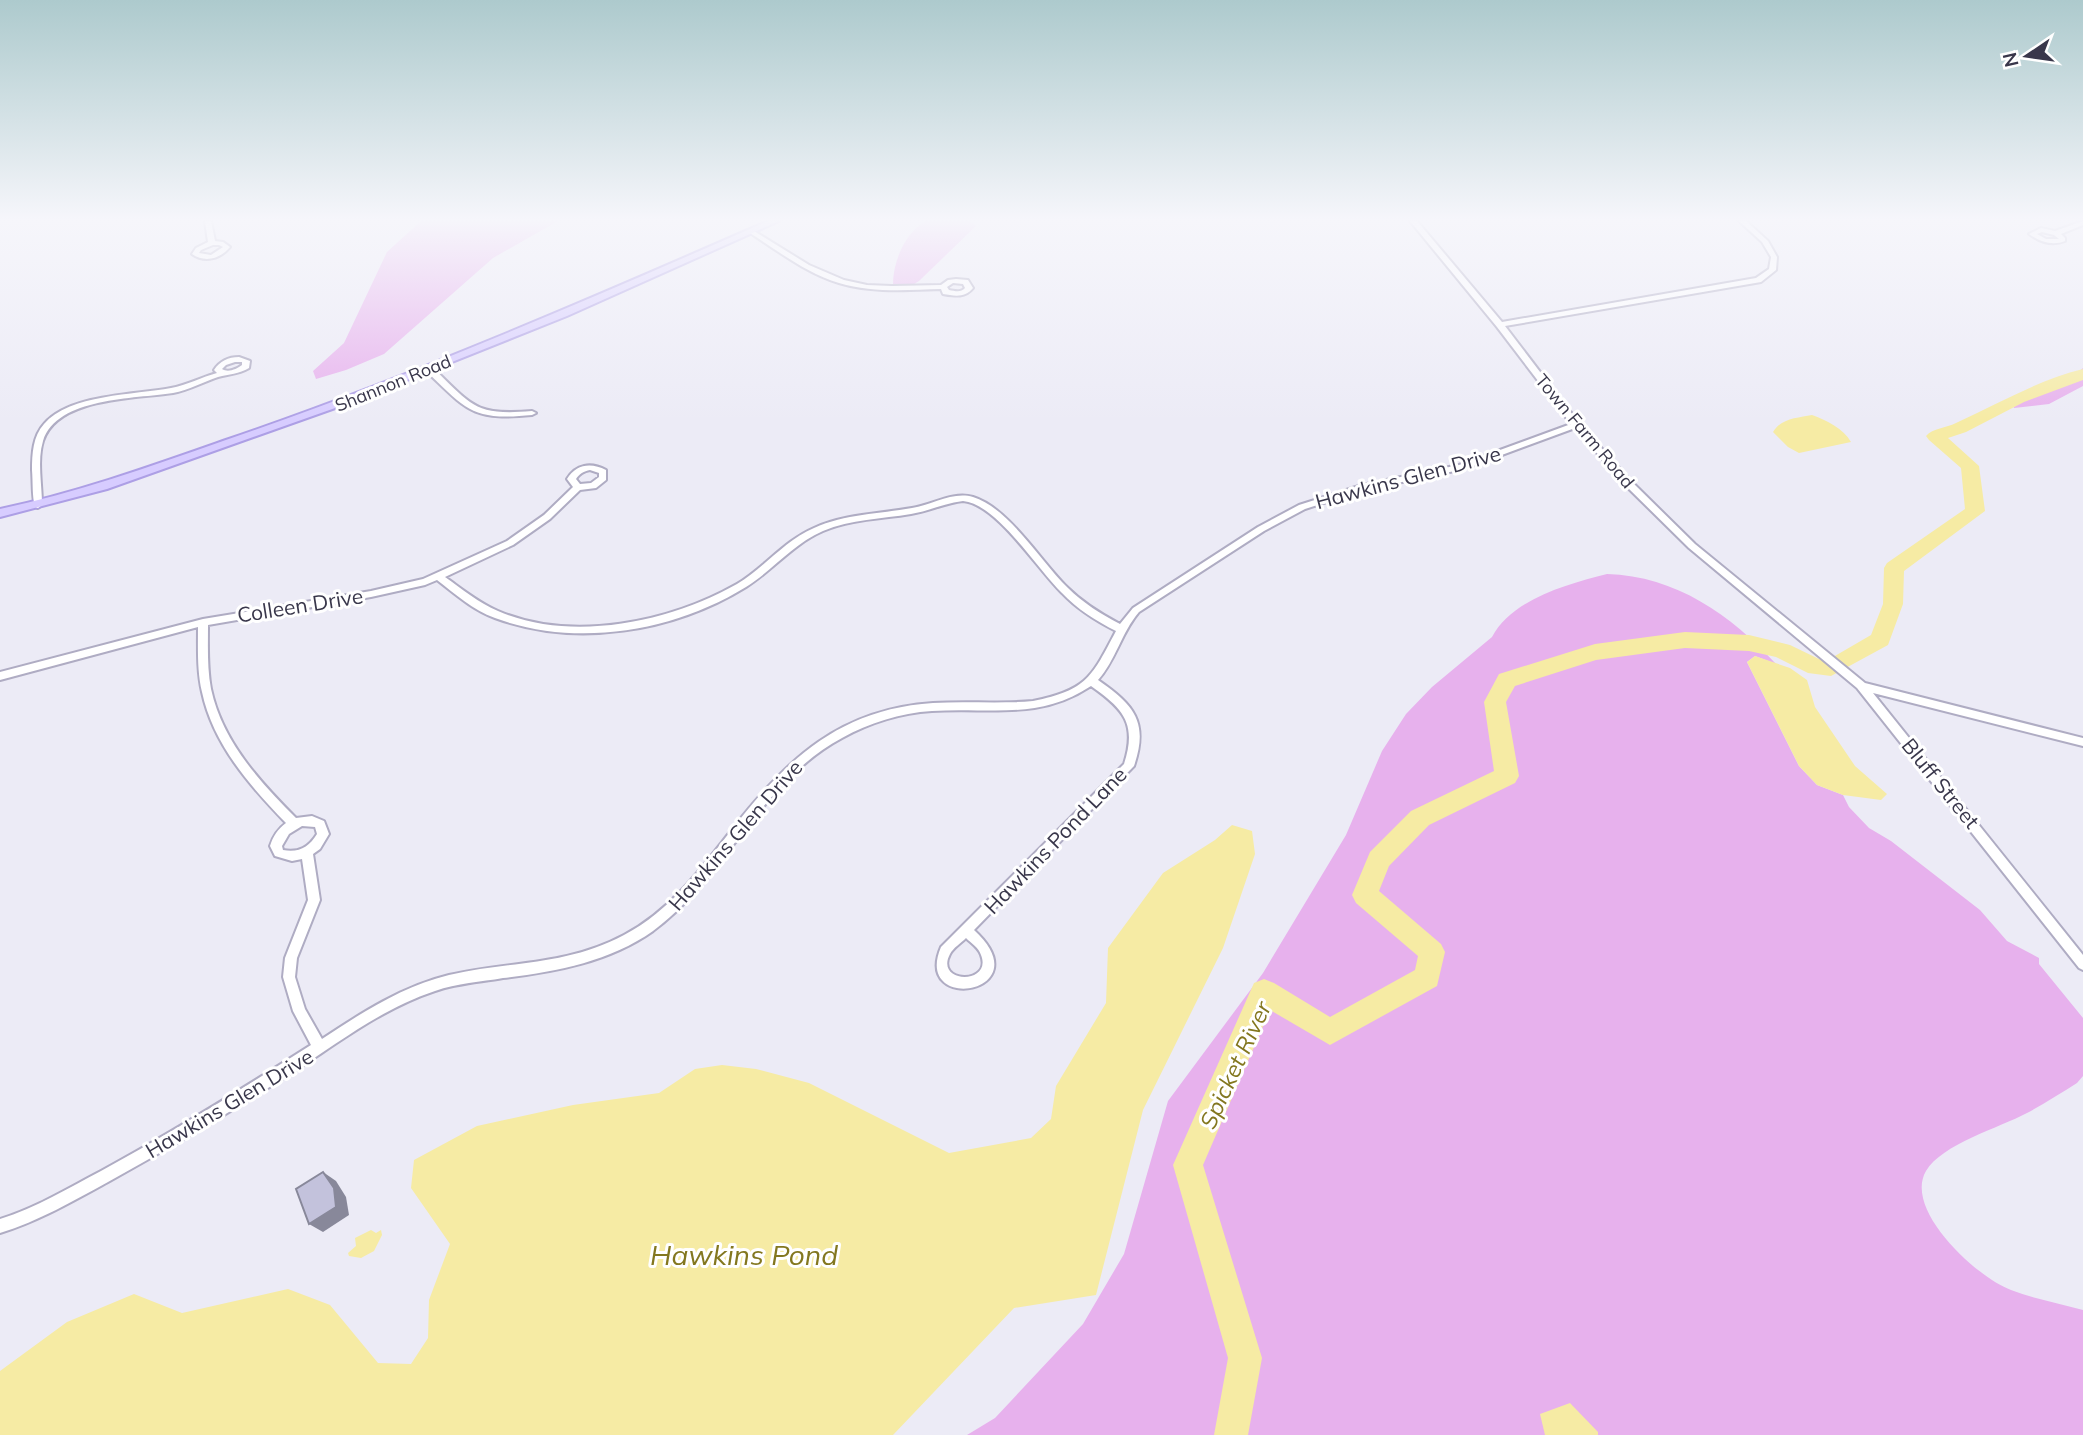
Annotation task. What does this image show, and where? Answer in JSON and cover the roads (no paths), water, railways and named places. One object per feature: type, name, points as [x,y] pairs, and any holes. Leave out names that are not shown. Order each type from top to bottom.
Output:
[{"type":"street","name":"Shannon Road","points":[[0,513],[38,505],[266,432],[429,369],[620,288]]},
{"type":"street","name":"Town Farm Road","points":[[1469,288],[1576,425],[1674,530],[1780,619]]},
{"type":"street","points":[[1500,325],[1713,288]]},
{"type":"street","points":[[429,369],[467,405],[481,414],[506,416],[532,413]]},
{"type":"street","points":[[38,505],[38,442],[43,431],[54,421],[78,406],[98,400],[171,391],[223,373]]},
{"type":"street","name":"Hawkins Glen Drive","points":[[0,1226],[49,1206],[217,1114],[397,1001],[432,986],[573,961],[607,949],[639,933],[677,904],[794,765],[818,746],[856,726],[921,708],[1038,704],[1068,694],[1091,681],[1106,661],[1130,615],[1261,528],[1302,507],[1362,488],[1461,467],[1576,425]]},
{"type":"street","name":"Colleen Drive","points":[[0,676],[203,622],[371,594],[439,577],[487,555],[528,531],[578,487]]},
{"type":"street","points":[[439,577],[479,606],[519,622],[570,629],[638,623],[679,613],[725,594],[820,528],[954,500],[974,500],[985,505],[999,518],[1065,591],[1087,609],[1121,629]]},
{"type":"street","name":"Bluff Street","points":[[1780,619],[1861,685],[2083,964]]},
{"type":"street","points":[[203,622],[205,679],[214,714],[241,764],[294,824]]},
{"type":"street","name":"Hawkins Pond Lane","points":[[966,930],[1129,766],[1137,740],[1130,715],[1115,697],[1091,681]]},
{"type":"street","points":[[1861,685],[2083,742]]},
{"type":"street","points":[[312,821],[323,828],[321,840],[307,853],[288,857],[278,851],[279,837],[294,824],[312,821]]},
{"type":"street","points":[[307,853],[314,900],[291,958],[289,977],[299,1010],[320,1048]]},
{"type":"water","points":[[1812,415],[1829,422],[1851,442],[1799,453],[1788,447],[1773,432],[1785,421]]},
{"type":"water","points":[[1755,656],[1790,668],[1807,680],[1815,707],[1855,766],[1887,794],[1881,800],[1843,795],[1817,785],[1799,766],[1747,662]]},
{"type":"water","name":"Hawkins Pond","points":[[1232,825],[1252,831],[1255,854],[1223,948],[1143,1110],[1096,1295],[1014,1308],[893,1435],[0,1435],[0,1371],[67,1322],[134,1294],[182,1313],[288,1289],[330,1305],[378,1363],[411,1364],[428,1338],[429,1300],[450,1244],[411,1188],[414,1160],[477,1126],[573,1105],[659,1093],[695,1069],[722,1065],[756,1069],[809,1083],[949,1153],[1031,1138],[1051,1119],[1056,1086],[1106,1003],[1108,948],[1163,873],[1215,840]]},
{"type":"water","points":[[371,1230],[376,1233],[381,1230],[382,1235],[374,1251],[361,1258],[349,1256],[348,1253],[356,1246],[355,1238]]},
{"type":"water","points":[[1570,1403],[1598,1435],[1545,1435],[1540,1414]]},
{"type":"waterway","name":"Spicket River","points":[[1231,1435],[1245,1358],[1188,1165],[1264,992],[1330,1032],[1427,977],[1432,952],[1365,895],[1379,860],[1420,818],[1507,776],[1495,702],[1507,680],[1595,652],[1685,640],[1749,643],[1782,651],[1816,667],[1831,668],[1880,640],[1893,604],[1894,568],[1975,511],[1970,466],[1935,436],[1960,428],[2018,398],[2083,374]]}]
